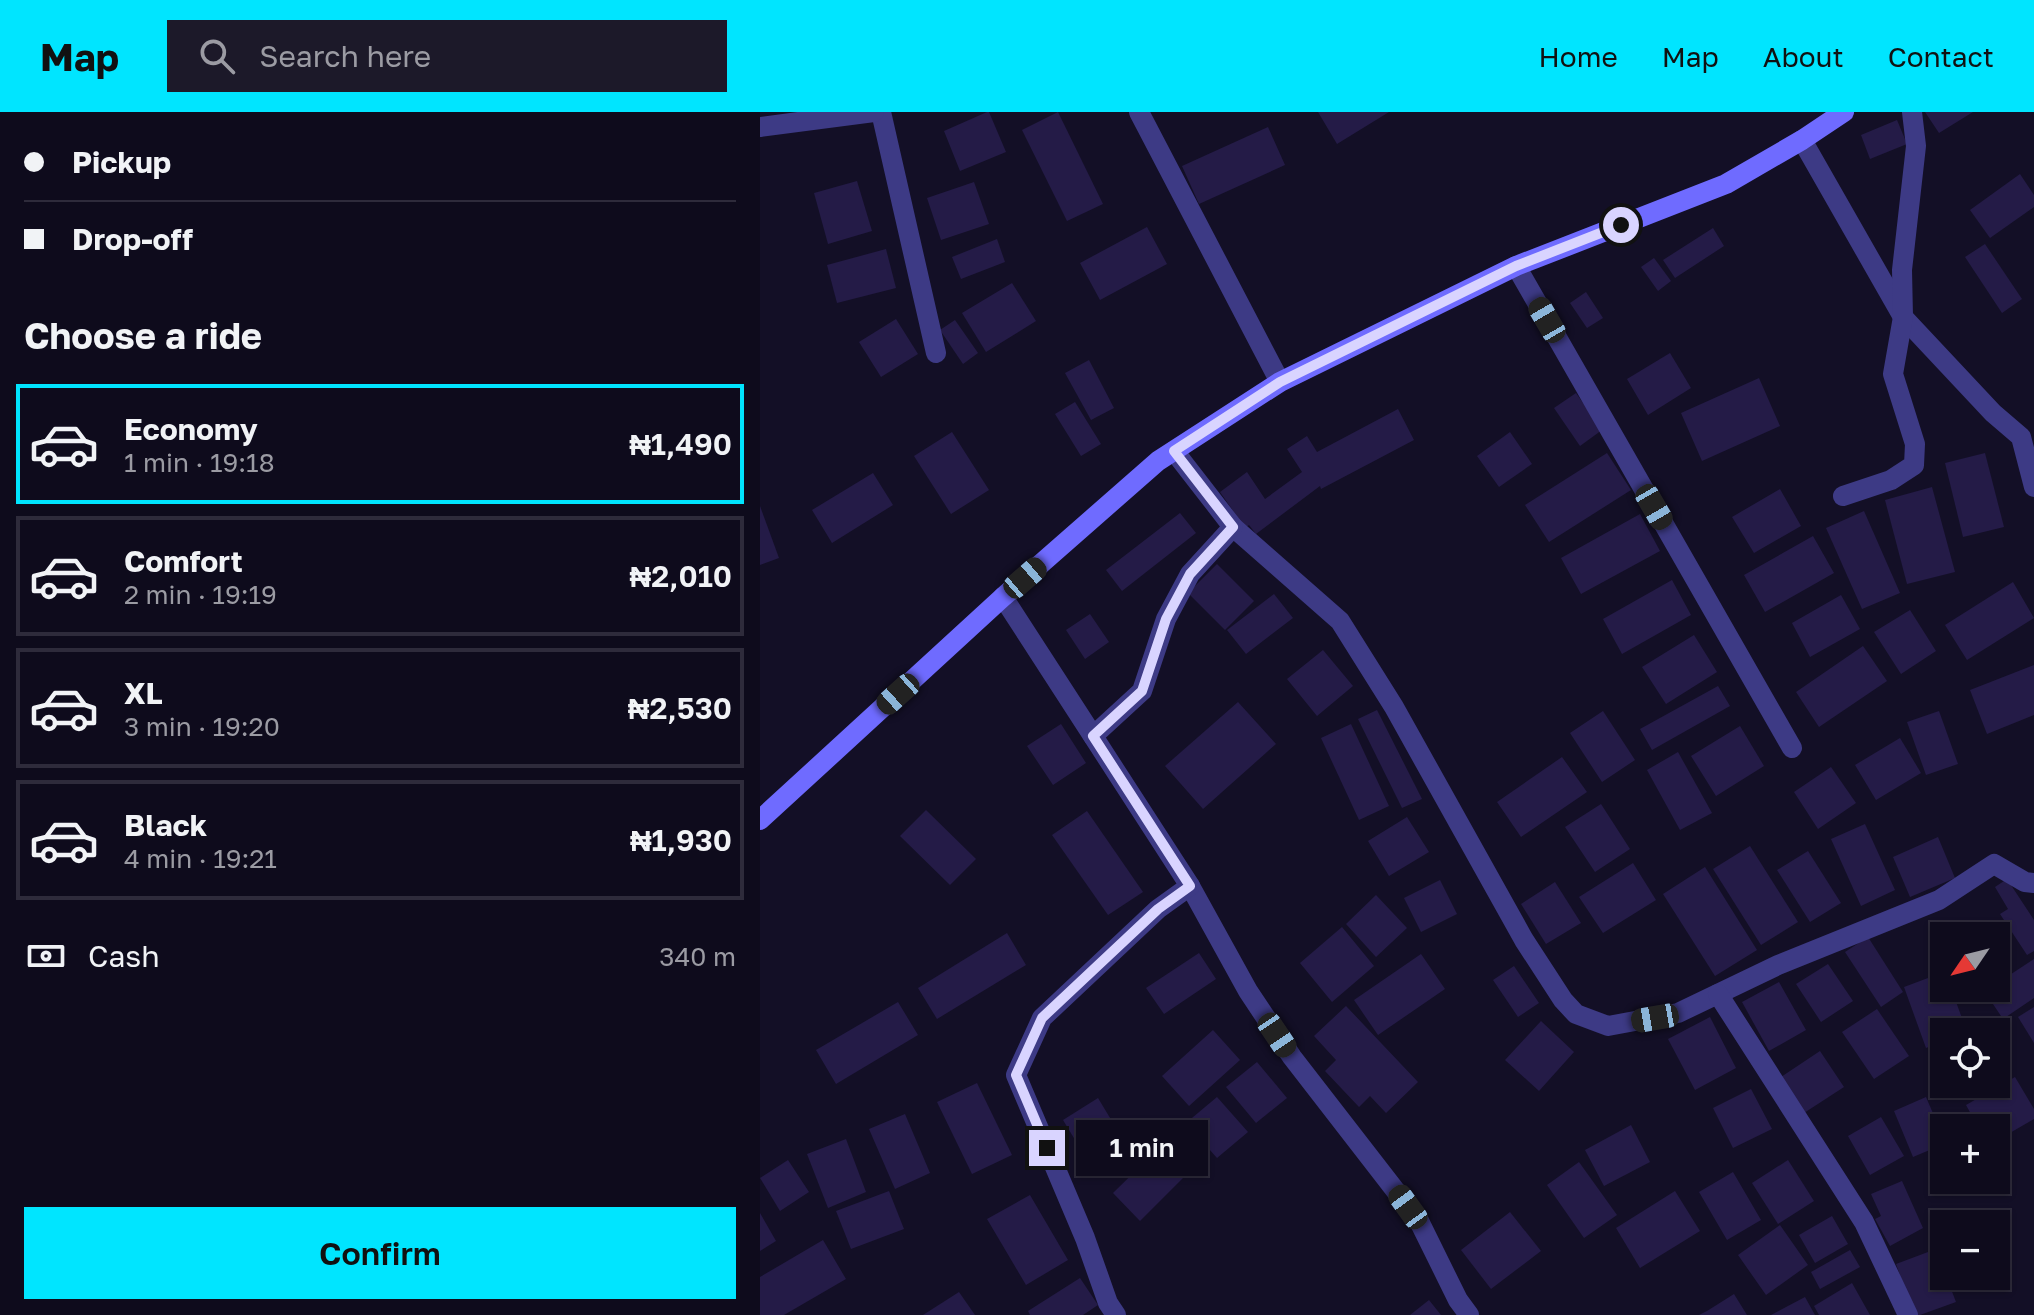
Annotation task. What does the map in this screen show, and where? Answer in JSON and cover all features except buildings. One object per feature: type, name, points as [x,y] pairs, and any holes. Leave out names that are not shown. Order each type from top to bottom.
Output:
[{"type":"main road","points":[[760,820],[1003,597],[1158,461],[1280,382],[1516,266],[1726,184],[1844,112]]},
{"type":"street","points":[[760,127],[874,112]]},
{"type":"street","points":[[881,112],[936,353]]},
{"type":"street","points":[[1139,112],[1280,382]]},
{"type":"street","points":[[1843,496],[1891,480],[1914,465],[1915,444],[1893,374],[1903,317],[1902,270],[1916,146],[1912,112]]},
{"type":"street","points":[[1802,140],[1903,317],[1993,413],[2021,437],[2034,487]]},
{"type":"street","points":[[1516,266],[1792,748]]},
{"type":"street","points":[[1174,451],[1233,527],[1340,621],[1394,707],[1524,940],[1563,1000],[1576,1014],[1608,1026],[1678,1013],[1778,965],[1939,900],[1994,864],[2031,888]]},
{"type":"street","points":[[1093,736],[1142,691],[1166,619],[1190,574],[1233,527]]},
{"type":"street","points":[[1003,597],[1190,886],[1248,991],[1292,1057],[1419,1221],[1458,1300],[1469,1315]]},
{"type":"street","points":[[1116,1315],[1108,1303],[1085,1238],[1016,1075],[1042,1018],[1158,909],[1190,886]]},
{"type":"street","points":[[1718,994],[1864,1222],[1908,1315]]},
{"type":"route","points":[[1047,1148],[1016,1075],[1042,1018],[1158,909],[1190,886],[1093,736],[1142,691],[1166,619],[1190,574],[1233,527],[1174,451],[1280,382],[1422,310],[1516,266],[1621,225]]}]
